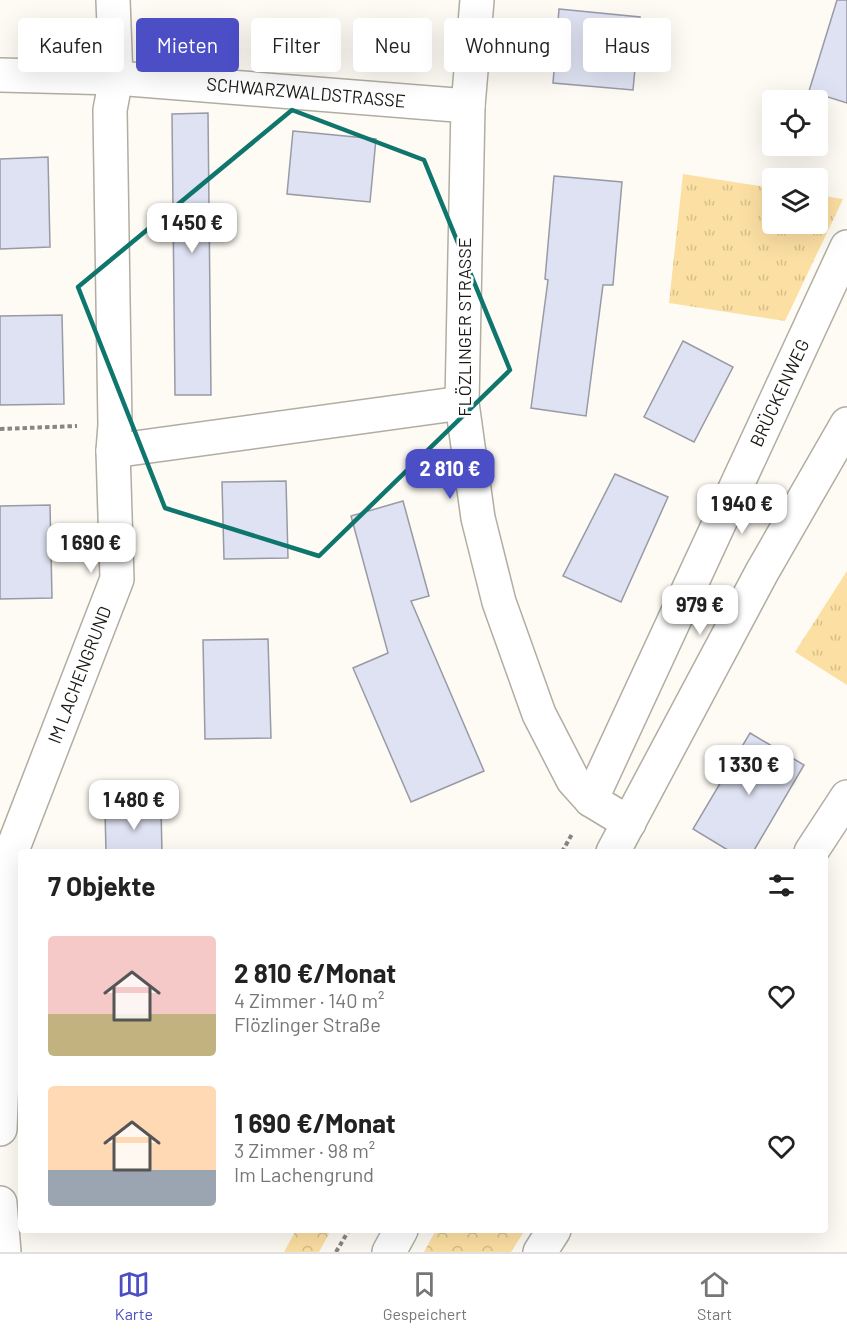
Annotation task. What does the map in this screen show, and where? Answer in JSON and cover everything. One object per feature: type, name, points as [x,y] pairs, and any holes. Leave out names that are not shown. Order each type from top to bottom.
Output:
[{"type":"street","name":"IM LACHENGRUND","points":[[0,1129],[14,970],[6,854],[117,579],[110,110],[116,78],[113,0]]},
{"type":"street","name":"FLÖZLINGER STRASSE","points":[[477,0],[468,106],[462,403],[478,518],[499,602],[539,714],[573,780],[591,800],[629,823]]},
{"type":"street","name":"SCHWARZWALDSTRASSE","points":[[0,75],[116,78],[468,106]]},
{"type":"street","name":"BRÜCKENWEG","points":[[591,800],[847,247]]},
{"type":"street","points":[[114,438],[462,403]]},
{"type":"street","points":[[615,849],[762,572],[847,424]]},
{"type":"street","points":[[813,849],[847,798]]},
{"type":"street","points":[[0,1203],[4,1252]]},
{"type":"street","points":[[389,1252],[399,1233]]},
{"type":"street","points":[[540,1252],[552,1233]]},
{"type":"path","points":[[0,429],[114,438]]},
{"type":"path","points":[[336,1252],[347,1233]]},
{"type":"highlighted area","points":[[292,110],[424,160],[510,370],[319,556],[165,508],[78,287]]},
{"type":"green space","points":[[683,174],[762,186],[762,234],[826,234],[785,321],[669,303]]},
{"type":"green space","points":[[828,197],[843,199],[828,231]]},
{"type":"green space","points":[[847,571],[847,685],[795,652]]},
{"type":"green space","points":[[294,1233],[329,1233],[319,1252],[284,1252]]},
{"type":"green space","points":[[434,1233],[523,1233],[511,1252],[424,1252]]},
{"type":"building","points":[[837,0],[847,0],[847,103],[828,97],[828,90],[809,90]]},
{"type":"building","points":[[559,9],[640,17],[583,18],[583,72],[635,72],[633,90],[553,83],[554,72],[571,72],[571,18],[558,18]]},
{"type":"building","points":[[208,113],[211,395],[175,395],[172,114]]},
{"type":"building","points":[[293,131],[376,139],[370,202],[287,194]]},
{"type":"building","points":[[48,157],[50,247],[0,249],[0,159]]},
{"type":"building","points":[[554,176],[622,182],[613,285],[603,285],[586,416],[531,408],[548,280],[545,279]]},
{"type":"building","points":[[62,315],[64,404],[0,405],[0,316]]},
{"type":"building","points":[[683,341],[733,367],[694,442],[644,417]]},
{"type":"building","points":[[615,474],[668,497],[621,602],[563,576]]},
{"type":"building","points":[[286,481],[288,558],[224,559],[222,482]]},
{"type":"building","points":[[403,501],[429,596],[411,601],[484,771],[411,802],[353,668],[388,653],[351,516]]},
{"type":"building","points":[[50,505],[52,598],[0,599],[0,506]]},
{"type":"building","points":[[268,639],[271,738],[205,739],[203,640]]},
{"type":"building","points":[[750,733],[804,765],[755,849],[726,849],[693,829]]},
{"type":"building","points":[[161,809],[162,849],[106,849],[105,811]]}]
